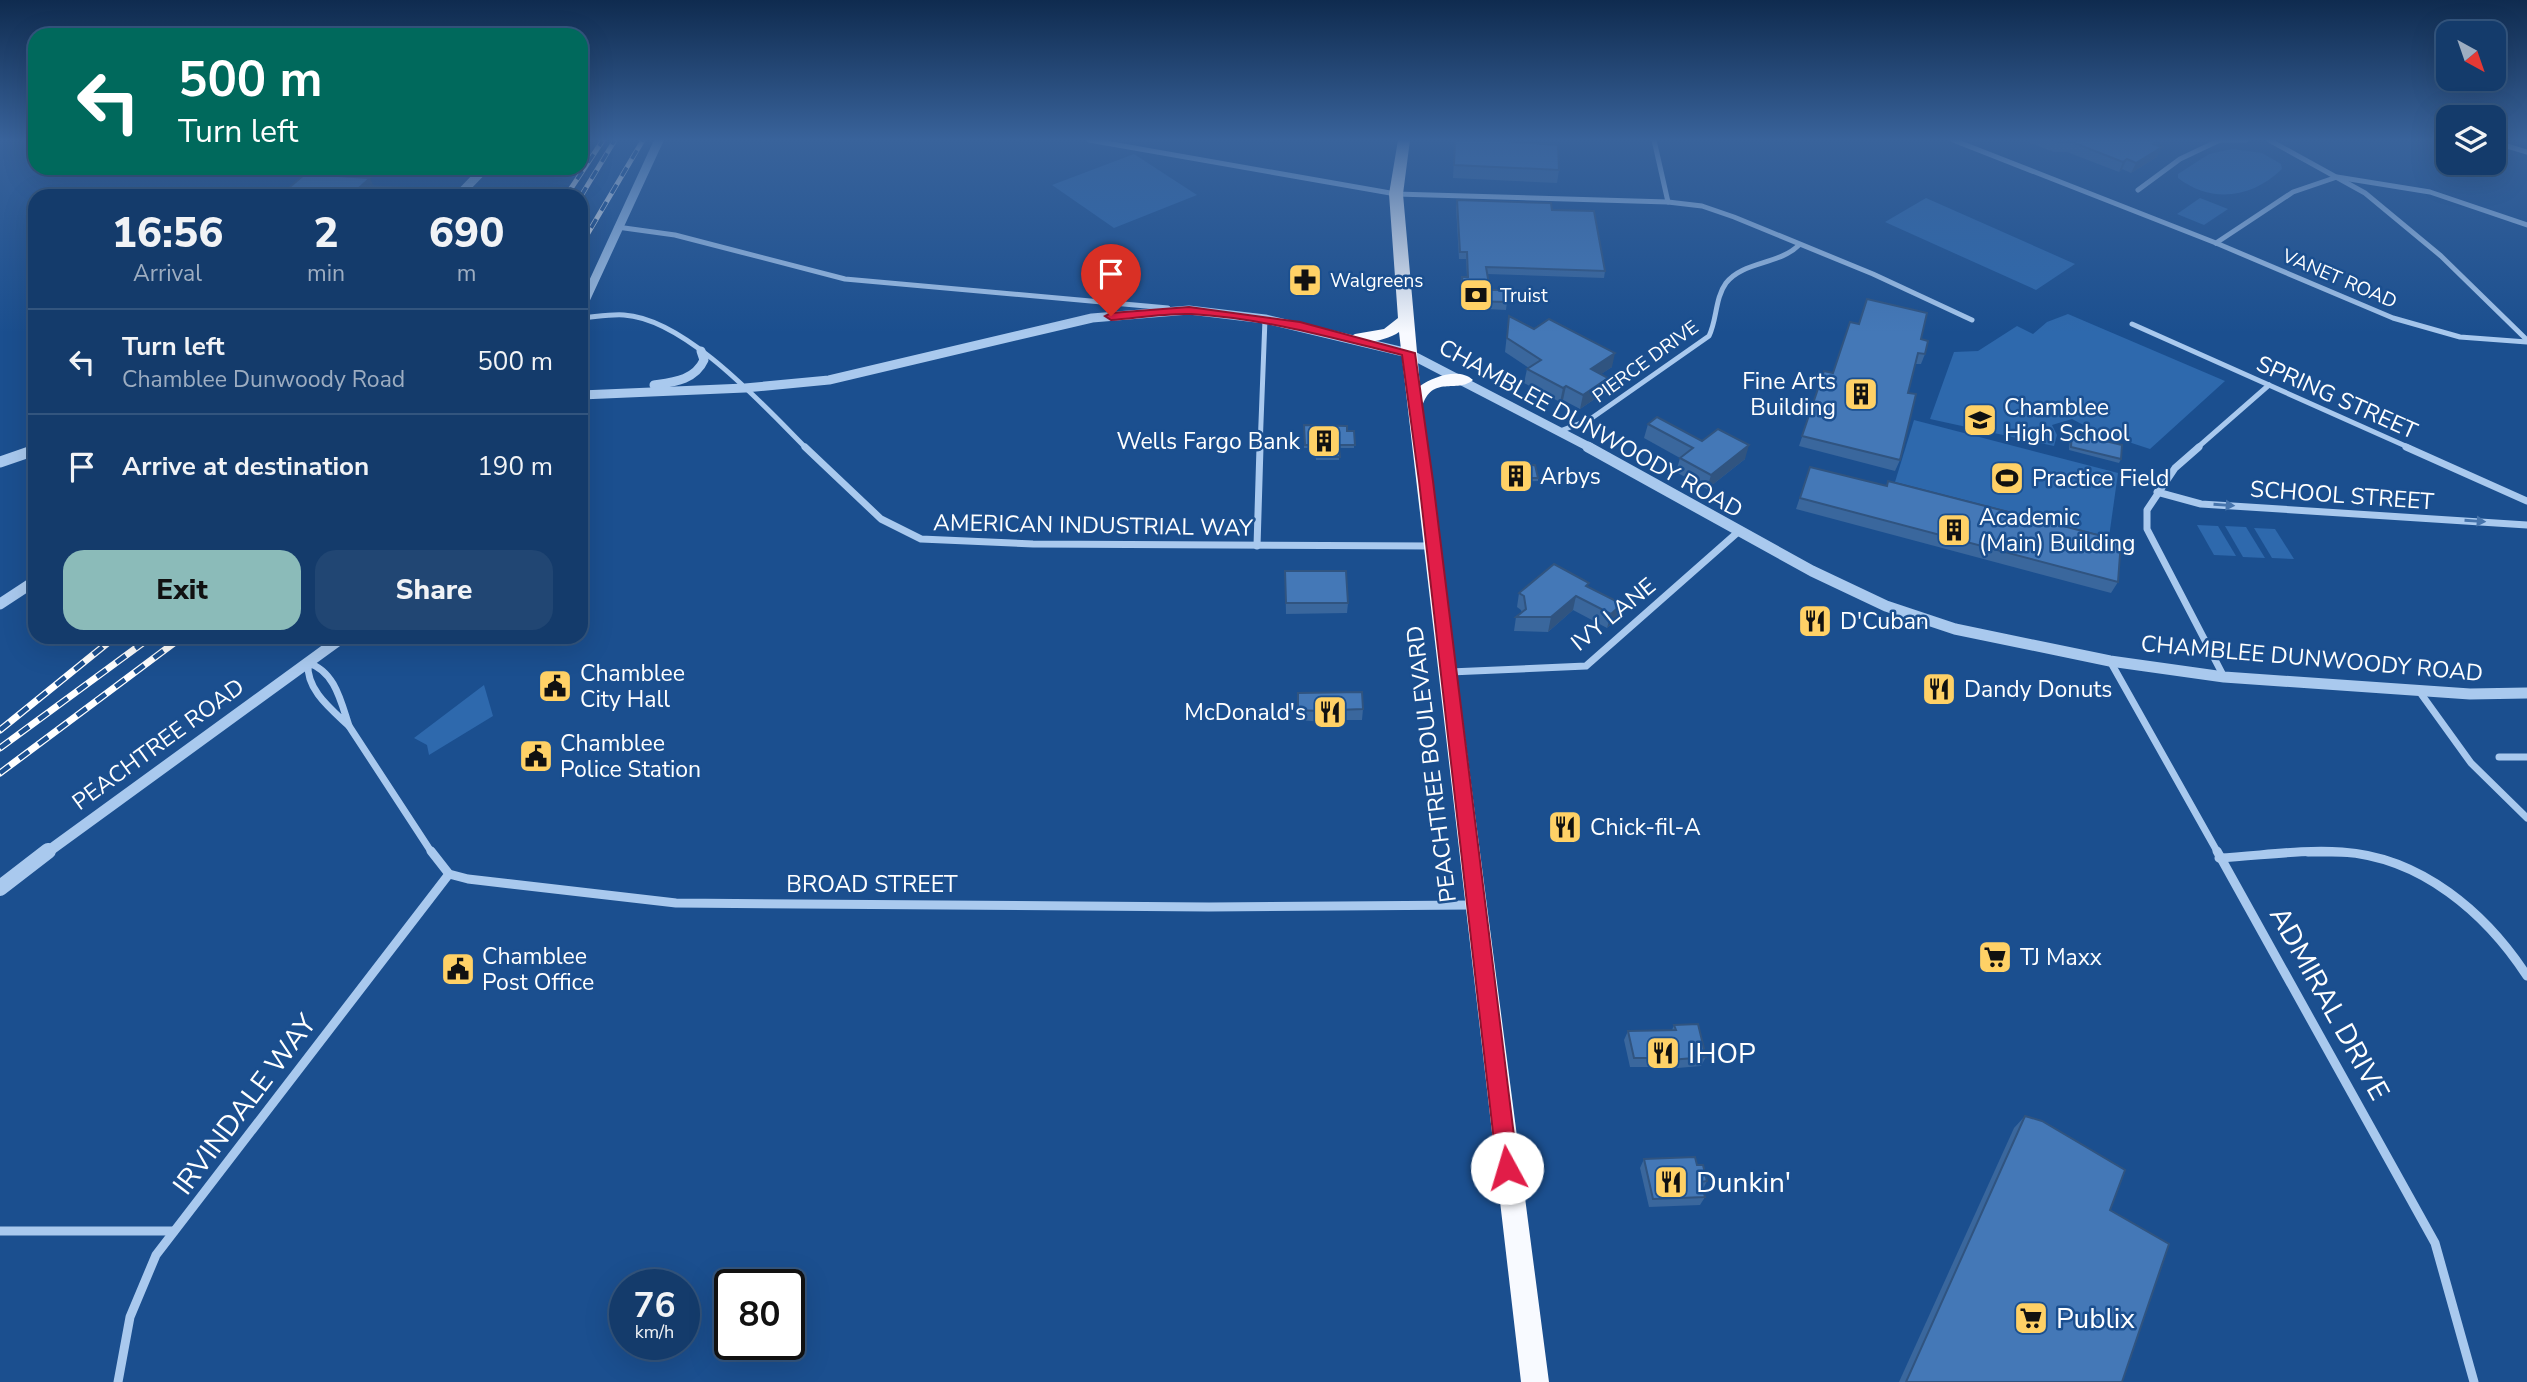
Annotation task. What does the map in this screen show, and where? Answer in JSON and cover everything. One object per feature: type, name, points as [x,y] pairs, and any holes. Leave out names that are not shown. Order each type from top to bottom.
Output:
[{"type":"highway","name":"PEACHTREE BOULEVARD","points":[[1397,204],[1408,353],[1535,1382]]},
{"type":"highway","points":[[1355,338],[1388,333],[1407,318]]},
{"type":"highway","points":[[1415,406],[1418,395],[1439,380],[1465,380]]},
{"type":"street","points":[[588,293],[628,204]]},
{"type":"street","points":[[1689,204],[1720,212],[1873,274],[1972,320]]},
{"type":"street","name":"VANET ROAD","points":[[2117,204],[2393,318],[2460,337],[2527,341]]},
{"type":"street","points":[[2216,243],[2274,204]]},
{"type":"street","points":[[2379,204],[2441,256],[2527,341]]},
{"type":"street","points":[[2467,204],[2527,225]]},
{"type":"street","points":[[617,227],[681,234],[800,272],[845,279],[1189,310]]},
{"type":"street","name":"PIERCE DRIVE","points":[[1560,431],[1581,425],[1709,336],[1719,315],[1721,290],[1728,281],[1749,269],[1781,259],[1799,246]]},
{"type":"street","name":"CHAMBLEE DUNWOODY ROAD","points":[[588,395],[745,388],[829,380],[1092,318],[1189,310],[1265,319],[1355,338],[1408,353],[1560,431],[1738,532],[1886,606],[1955,629],[2110,661],[2224,677],[2470,694],[2527,693]]},
{"type":"street","name":"AMERICAN INDUSTRIAL WAY","points":[[588,316],[614,314],[637,318],[676,332],[745,388],[881,519],[921,539],[1033,544],[1433,547]]},
{"type":"street","points":[[1257,546],[1265,319]]},
{"type":"street","name":"SPRING STREET","points":[[2132,324],[2527,501]]},
{"type":"street","points":[[607,394],[684,379],[701,369],[704,360],[701,351]]},
{"type":"street","points":[[2224,677],[2147,529],[2147,510],[2175,468],[2269,385]]},
{"type":"street","name":"PIERCE DRIVE","points":[[1576,440],[1581,425]]},
{"type":"street","points":[[0,462],[28,452]]},
{"type":"street","name":"SCHOOL STREET","points":[[2157,492],[2201,504],[2527,525]]},
{"type":"street","name":"IVY LANE","points":[[1448,672],[1586,666],[1738,532]]},
{"type":"street","points":[[0,604],[28,586]]},
{"type":"street","name":"PEACHTREE ROAD","points":[[0,888],[74,831],[334,644]]},
{"type":"street","name":"ADMIRAL DRIVE","points":[[2110,661],[2394,1164],[2435,1243],[2473,1382]]},
{"type":"street","points":[[349,726],[337,690],[321,667],[308,663],[307,675],[320,698],[349,726],[431,852],[449,874]]},
{"type":"street","points":[[2418,691],[2471,763],[2527,818]]},
{"type":"street","points":[[2499,757],[2527,757]]},
{"type":"street","points":[[2219,858],[2319,851],[2348,853],[2406,870],[2439,886],[2479,914],[2512,950],[2527,975]]},
{"type":"street","name":"BROAD STREET","points":[[449,874],[457,878],[520,887],[676,903],[1209,907],[1475,905]]},
{"type":"street","name":"IRVINDALE WAY","points":[[118,1382],[120,1346],[141,1284],[156,1255],[449,874]]},
{"type":"street","points":[[0,1231],[174,1231]]},
{"type":"shaded area","points":[[1080,204],[1173,204],[1114,228]]},
{"type":"shaded area","points":[[1915,204],[1941,204],[2075,264],[2036,290],[1885,222]]},
{"type":"shaded area","points":[[2191,204],[2217,204],[2228,209],[2204,225],[2177,214]]},
{"type":"shaded area","points":[[2068,314],[2225,381],[2150,449],[2095,431],[2072,419],[2052,425],[2057,435],[2054,446],[1930,419],[1954,352],[1978,351],[2017,326],[2033,334],[2047,322]]},
{"type":"shaded area","name":"Practice Field","points":[[1914,420],[2118,473],[2109,537],[1895,482]]},
{"type":"shaded area","points":[[2197,525],[2218,526],[2236,556],[2214,555]]},
{"type":"shaded area","points":[[2225,526],[2246,527],[2265,558],[2243,557]]},
{"type":"shaded area","points":[[2254,528],[2275,529],[2294,559],[2272,558]]},
{"type":"shaded area","points":[[484,685],[493,716],[429,755],[427,745],[414,738]]},
{"type":"building","points":[[1457,204],[1551,204],[1552,210],[1594,211],[1605,271],[1486,267],[1490,290],[1504,290],[1507,302],[1466,301],[1462,277],[1468,277],[1467,252],[1460,252]]},
{"type":"building","name":"Fine Arts Building","points":[[1867,299],[1927,313],[1921,339],[1928,341],[1925,354],[1918,353],[1908,393],[1916,394],[1900,460],[1802,436],[1824,371],[1833,373],[1850,322],[1859,324]]},
{"type":"building","points":[[1509,316],[1534,329],[1549,319],[1615,353],[1591,369],[1608,378],[1583,395],[1527,369],[1541,360],[1507,338]]},
{"type":"building","points":[[1657,417],[1702,441],[1718,429],[1749,445],[1711,475],[1680,458],[1693,448],[1648,424]]},
{"type":"building","name":"Wells Fargo Bank","points":[[1304,425],[1347,426],[1347,431],[1354,431],[1355,445],[1339,445],[1340,457],[1316,457],[1315,445],[1305,445]]},
{"type":"building","points":[[2072,433],[2122,445],[2121,459],[2071,447]]},
{"type":"building","points":[[1535,465],[1538,478],[1513,478],[1510,466]]},
{"type":"building","name":"Academic (Main) Building","points":[[1810,467],[1887,486],[1888,481],[2121,541],[2118,582],[1800,498]]},
{"type":"building","points":[[1554,564],[1589,583],[1586,586],[1622,604],[1611,614],[1576,596],[1551,617],[1516,617],[1526,609],[1524,596],[1519,593]]},
{"type":"building","points":[[1285,571],[1346,571],[1348,603],[1286,603]]},
{"type":"building","points":[[1362,692],[1363,709],[1338,712],[1298,710],[1298,693]]},
{"type":"building","name":"IHOP","points":[[1698,1024],[1706,1057],[1658,1061],[1657,1058],[1634,1058],[1628,1031],[1676,1030],[1674,1025]]},
{"type":"building","name":"Publix","points":[[2025,1116],[2042,1121],[2125,1170],[2110,1210],[2169,1244],[2122,1382],[1906,1382]]},
{"type":"building","name":"Dunkin'","points":[[1695,1157],[1697,1165],[1703,1165],[1707,1181],[1701,1182],[1705,1197],[1653,1199],[1644,1159]]},
{"type":"railway","points":[[588,233],[605,204]]},
{"type":"railway","points":[[0,730],[106,644]]},
{"type":"railway","points":[[0,748],[141,644]]},
{"type":"railway","points":[[0,773],[173,644]]},
{"type":"place","name":"Walgreens","points":[[1305,280]]},
{"type":"place","name":"Truist","points":[[1476,295]]},
{"type":"place","name":"Fine Arts Building","points":[[1861,394]]},
{"type":"place","name":"Chamblee High School","points":[[1980,420]]},
{"type":"place","name":"Wells Fargo Bank","points":[[1324,441]]},
{"type":"place","name":"Arbys","points":[[1516,476]]},
{"type":"place","name":"Practice Field","points":[[2007,478]]},
{"type":"place","name":"Academic (Main) Building","points":[[1954,530]]},
{"type":"place","name":"D'Cuban","points":[[1815,621]]},
{"type":"place","name":"Chamblee City Hall","points":[[555,686]]},
{"type":"place","name":"Dandy Donuts","points":[[1939,689]]},
{"type":"place","name":"McDonald's","points":[[1330,712]]},
{"type":"place","name":"Chamblee Police Station","points":[[536,756]]},
{"type":"place","name":"Chick-fil-A","points":[[1565,827]]},
{"type":"place","name":"TJ Maxx","points":[[1995,957]]},
{"type":"place","name":"Chamblee Post Office","points":[[458,969]]},
{"type":"place","name":"IHOP","points":[[1663,1053]]},
{"type":"place","name":"Dunkin'","points":[[1671,1182]]},
{"type":"place","name":"Publix","points":[[2031,1318]]},
{"type":"route","points":[[1111,316],[1189,310],[1265,319],[1355,338],[1408,353],[1426,481],[1507,1168]]}]
